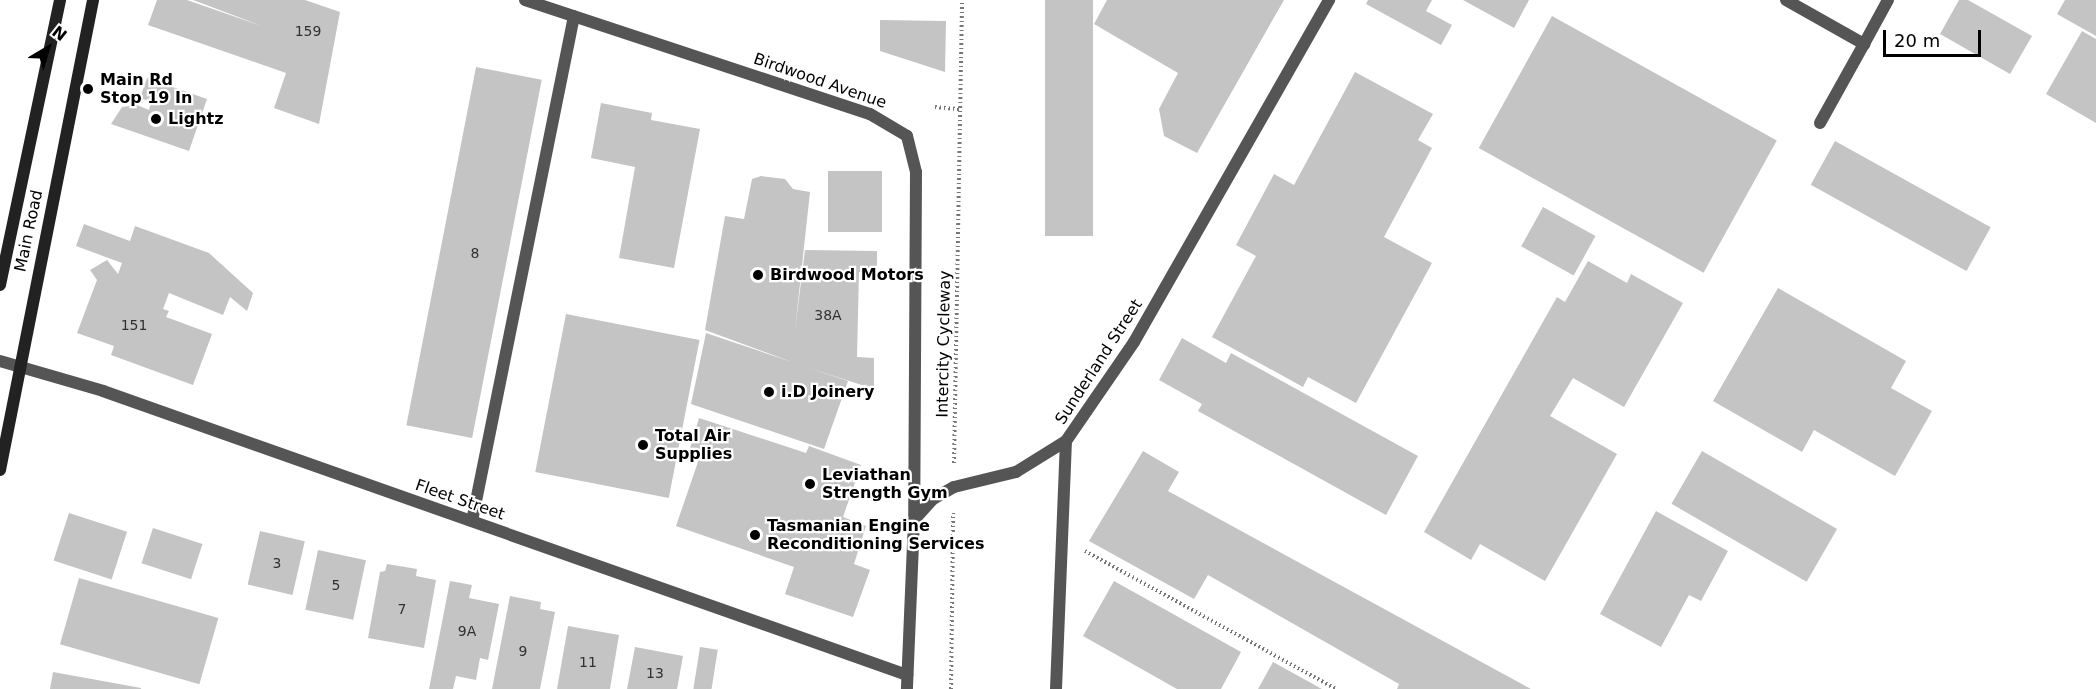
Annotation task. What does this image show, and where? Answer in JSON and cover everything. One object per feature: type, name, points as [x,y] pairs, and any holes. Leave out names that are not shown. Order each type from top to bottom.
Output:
[{"type":"main road","name":"Main Road","points":[[0,285],[60,0]]},
{"type":"main road","name":"Main Road","points":[[0,470],[93,0]]},
{"type":"street","name":"Birdwood Avenue","points":[[525,0],[870,114],[907,136],[916,172],[914,520]]},
{"type":"street","name":"Sunderland Street","points":[[914,520],[933,499],[954,487],[1016,472],[1066,441],[1134,342],[1329,0]]},
{"type":"street","points":[[1786,0],[1864,44]]},
{"type":"street","points":[[1820,123],[1888,0]]},
{"type":"street","points":[[471,522],[574,16]]},
{"type":"street","name":"Fleet Street","points":[[0,361],[20,365],[907,675]]},
{"type":"street","points":[[1056,689],[1060,538],[1066,441]]},
{"type":"street","points":[[907,689],[914,520]]},
{"type":"path","name":"Intercity Cycleway","points":[[951,689],[962,0]]},
{"type":"path","points":[[935,107],[960,109]]},
{"type":"path","points":[[1060,538],[1336,689]]},
{"type":"building","points":[[157,0],[187,0],[262,26],[193,0],[305,0],[340,12],[319,124],[274,108],[286,73],[148,25]]},
{"type":"building","points":[[1045,0],[1093,0],[1093,236],[1045,236]]},
{"type":"building","points":[[1107,0],[1284,0],[1197,153],[1164,136],[1159,109],[1178,73],[1094,24]]},
{"type":"building","points":[[1368,0],[1432,0],[1426,11],[1452,25],[1441,45],[1366,4]]},
{"type":"building","points":[[1463,0],[1529,0],[1514,28]]},
{"type":"building","points":[[1959,0],[1968,0],[2032,36],[2010,74],[1940,34]]},
{"type":"building","points":[[2065,0],[2096,0],[2096,36],[2057,14]]},
{"type":"building","points":[[1552,16],[1777,141],[1704,273],[1479,148]]},
{"type":"building","points":[[880,20],[946,21],[945,72],[880,51]]},
{"type":"building","points":[[2082,31],[2096,39],[2096,123],[2046,94]]},
{"type":"building","points":[[476,67],[542,80],[472,438],[406,425]]},
{"type":"building","points":[[1355,72],[1433,114],[1418,140],[1432,148],[1384,237],[1432,263],[1356,403],[1308,377],[1303,387],[1212,337],[1256,256],[1236,245],[1274,174],[1294,185]]},
{"type":"building","name":"Lightz","points":[[147,78],[207,99],[189,151],[111,124],[122,107],[137,105],[149,110],[151,102],[140,98]]},
{"type":"building","points":[[601,103],[652,113],[651,120],[700,129],[674,268],[619,258],[635,167],[591,158]]},
{"type":"building","points":[[1835,141],[1991,227],[1966,271],[1811,185]]},
{"type":"building","points":[[828,171],[882,171],[882,232],[828,232]]},
{"type":"building","points":[[761,176],[785,179],[793,189],[810,192],[795,330],[805,250],[877,251],[877,272],[859,272],[857,357],[874,358],[874,389],[803,366],[848,381],[824,449],[691,404],[706,333],[792,362],[705,330],[725,216],[744,219],[752,179]]},
{"type":"building","points":[[1543,207],[1595,236],[1574,275],[1521,246]]},
{"type":"building","points":[[84,224],[130,241],[135,226],[209,253],[253,293],[247,311],[230,297],[223,315],[169,293],[163,309],[169,311],[166,317],[212,334],[193,385],[111,355],[114,346],[77,333],[97,280],[90,270],[107,260],[118,274],[122,263],[76,246]]},
{"type":"building","points":[[1588,261],[1627,283],[1631,274],[1683,303],[1624,407],[1573,378],[1550,416],[1617,454],[1545,581],[1480,544],[1471,560],[1424,532],[1557,297],[1565,302]]},
{"type":"building","points":[[1778,288],[1906,361],[1891,388],[1932,411],[1895,476],[1814,430],[1802,452],[1713,401]]},
{"type":"building","points":[[566,314],[700,340],[669,498],[535,472]]},
{"type":"building","points":[[1182,338],[1226,363],[1231,353],[1418,456],[1386,515],[1198,411],[1202,404],[1159,380]]},
{"type":"building","points":[[699,418],[806,453],[809,446],[861,465],[843,517],[866,526],[854,564],[870,570],[853,617],[785,594],[794,567],[676,526],[699,459],[688,455]]},
{"type":"building","points":[[1143,451],[1179,472],[1168,491],[1531,689],[1397,689],[1399,684],[1208,575],[1194,599],[1089,541]]},
{"type":"building","points":[[1702,451],[1837,529],[1807,582],[1672,504]]},
{"type":"building","points":[[1656,511],[1728,551],[1701,601],[1689,595],[1661,647],[1600,614]]},
{"type":"building","points":[[69,513],[127,532],[112,579],[54,561]]},
{"type":"building","points":[[153,528],[202,544],[191,579],[142,563]]},
{"type":"building","points":[[260,531],[305,541],[292,595],[248,585]]},
{"type":"building","points":[[318,550],[366,560],[353,620],[305,610]]},
{"type":"building","points":[[387,564],[417,569],[416,576],[436,580],[424,648],[368,638],[380,572],[385,571]]},
{"type":"building","points":[[79,578],[218,618],[199,684],[60,644]]},
{"type":"building","points":[[450,581],[472,585],[469,598],[499,604],[488,660],[480,658],[476,680],[456,676],[453,689],[429,689]]},
{"type":"building","points":[[1114,581],[1241,652],[1221,689],[1177,689],[1083,636]]},
{"type":"building","points":[[510,596],[541,602],[540,609],[555,612],[540,689],[492,689]]},
{"type":"building","points":[[568,626],[619,635],[610,689],[557,689]]},
{"type":"building","points":[[635,647],[683,656],[677,689],[627,689]]},
{"type":"building","points":[[700,647],[718,650],[712,689],[693,689]]},
{"type":"building","points":[[1273,662],[1322,689],[1258,689]]},
{"type":"building","points":[[53,672],[141,688],[141,689],[50,689]]},
{"type":"place","name":"Main Rd Stop 19 In","points":[[88,89]]},
{"type":"place","name":"Lightz","points":[[156,119]]},
{"type":"place","name":"Birdwood Motors","points":[[758,275]]},
{"type":"place","name":"i.D Joinery","points":[[769,392]]},
{"type":"place","name":"Total Air Supplies","points":[[643,445]]},
{"type":"place","name":"Leviathan Strength Gym","points":[[810,484]]},
{"type":"place","name":"Tasmanian Engine Reconditioning Services","points":[[755,535]]}]
